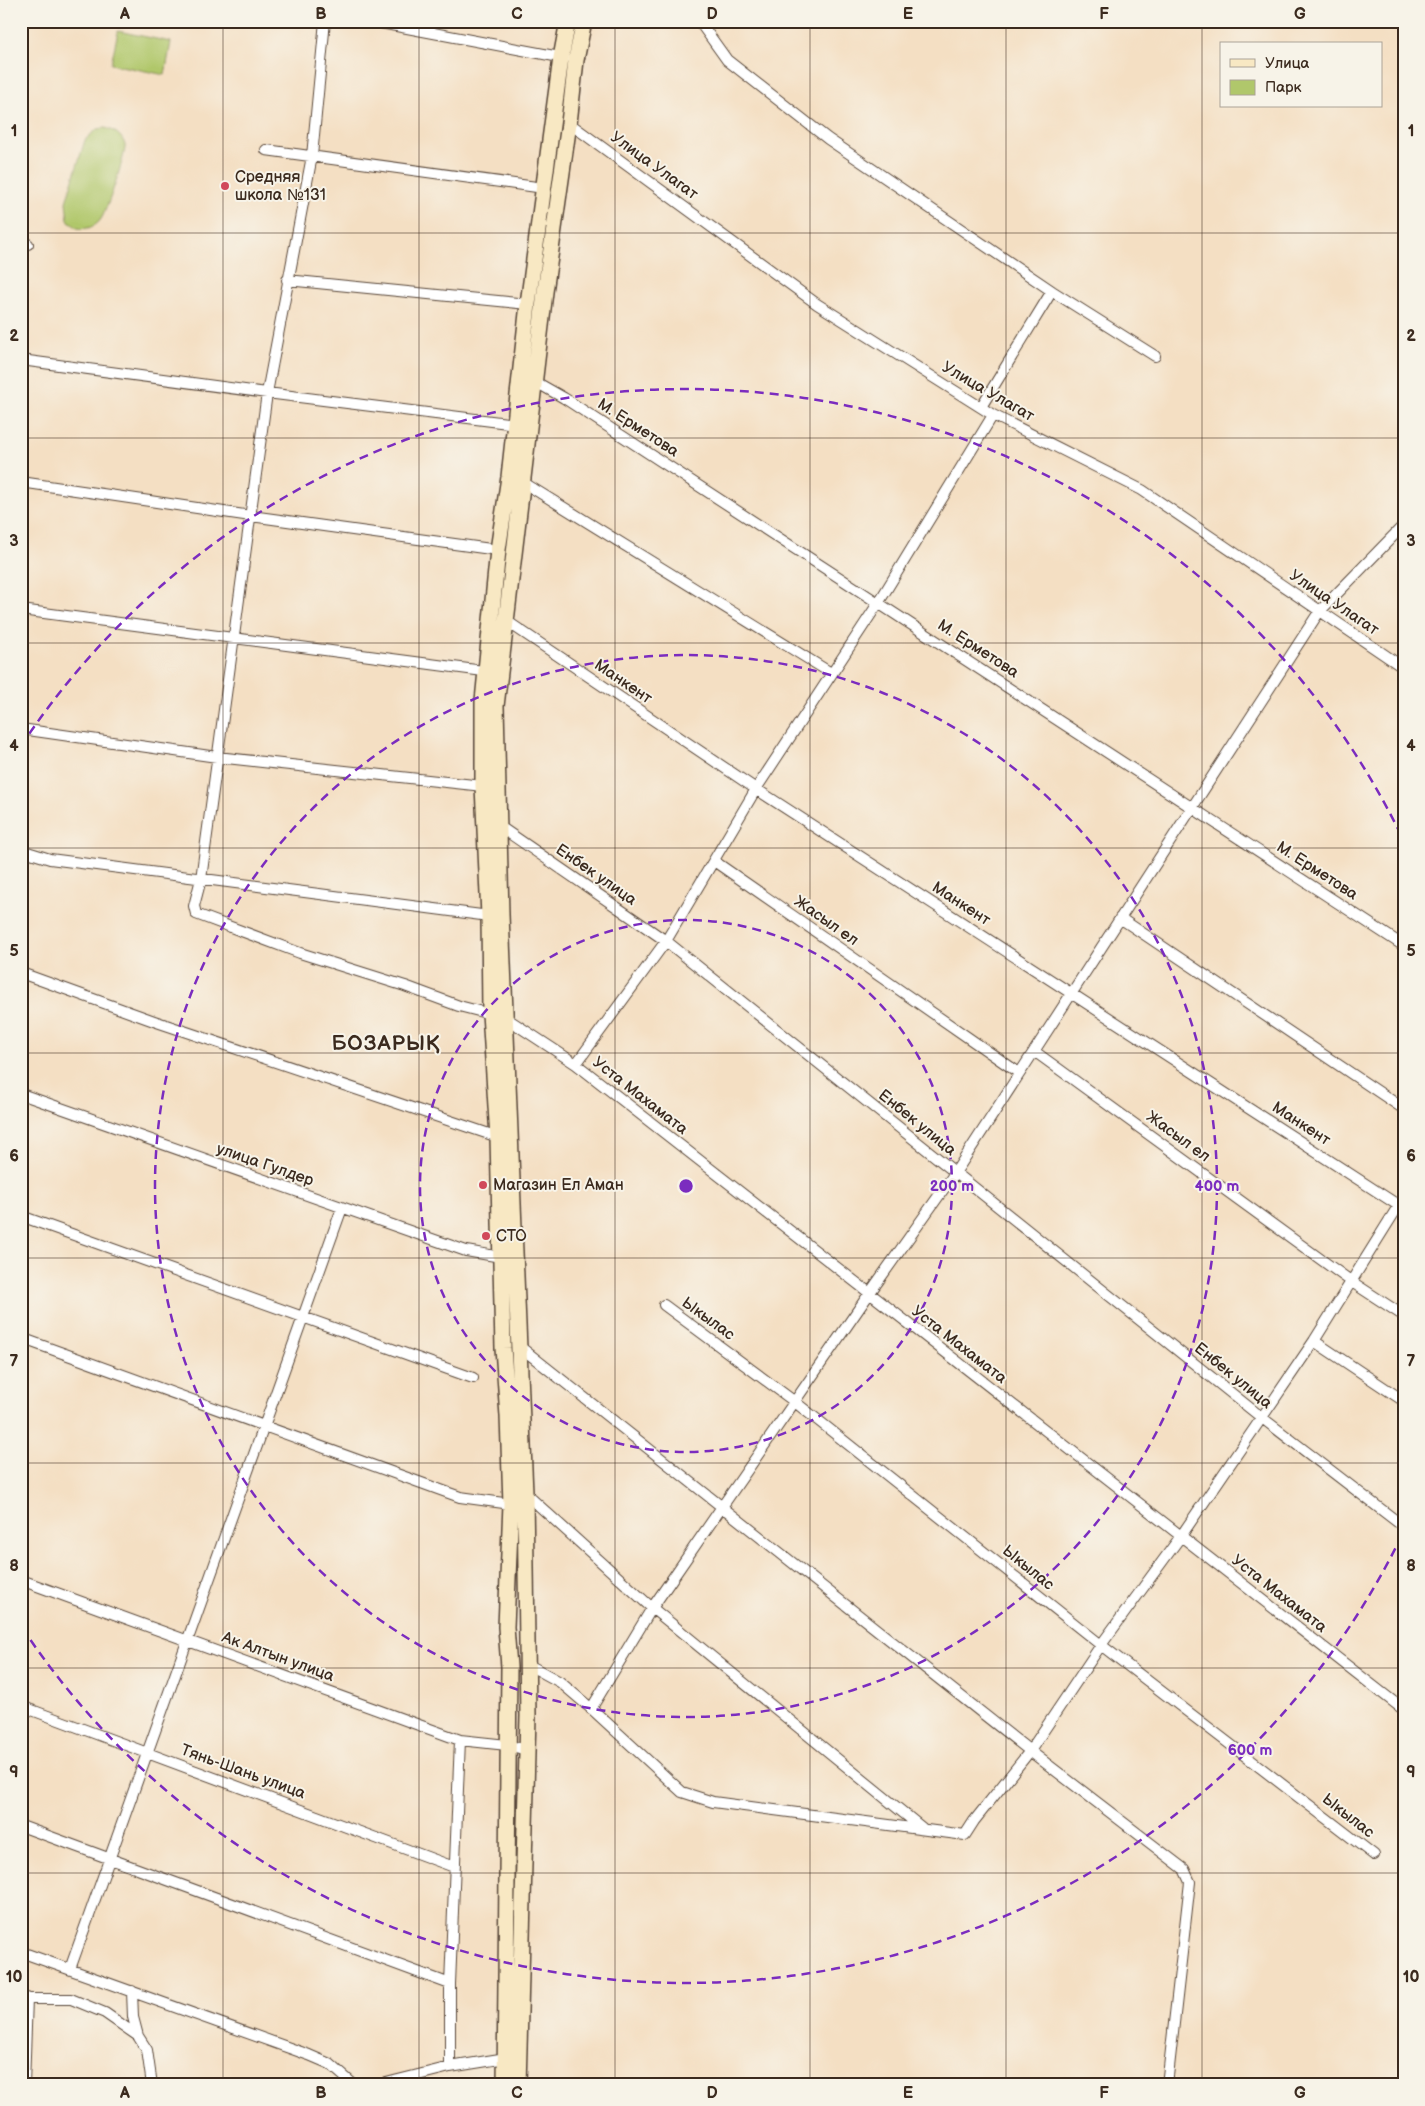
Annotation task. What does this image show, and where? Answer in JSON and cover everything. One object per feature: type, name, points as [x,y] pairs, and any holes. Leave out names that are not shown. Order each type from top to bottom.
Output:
[{"type":"main road","points":[[518,2085],[527,1750],[525,1493],[496,706],[492,673],[505,620],[534,381],[528,304],[561,58],[568,21]]},
{"type":"main road","points":[[505,2085],[510,1667],[506,1627],[511,1504],[498,1137],[490,1013],[489,916],[483,786],[492,673],[498,550],[516,424],[531,352],[569,123],[576,60],[584,21]]},
{"type":"street","name":"Уста Махамата","points":[[325,21],[312,156],[267,393],[201,878],[194,912],[198,916],[300,953],[405,986],[459,1006],[506,1018],[576,1064],[1404,1710]]},
{"type":"street","points":[[370,21],[576,60]]},
{"type":"street","points":[[699,21],[727,60],[828,139],[1052,291],[1155,356]]},
{"type":"street","name":"Улица Улагат","points":[[569,123],[817,304],[994,416],[1142,490],[1404,668]]},
{"type":"street","points":[[266,150],[544,188]]},
{"type":"street","points":[[287,280],[528,304]]},
{"type":"street","points":[[981,407],[1052,291]]},
{"type":"street","points":[[21,360],[516,424]]},
{"type":"street","name":"М. Ерметова","points":[[534,381],[564,398],[879,602],[1404,946]]},
{"type":"street","points":[[576,1064],[666,941],[756,789],[879,602],[994,416]]},
{"type":"street","points":[[21,482],[498,550]]},
{"type":"street","points":[[521,482],[831,674]]},
{"type":"street","points":[[591,1709],[652,1608],[955,1173],[1319,612],[1400,530],[1404,532]]},
{"type":"street","points":[[21,610],[492,673]]},
{"type":"street","name":"Манкент","points":[[505,620],[756,789],[1402,1204]]},
{"type":"street","points":[[21,729],[217,757],[483,786]]},
{"type":"street","name":"Енбек улица","points":[[499,826],[666,941],[1261,1418],[1404,1527]]},
{"type":"street","points":[[21,850],[50,859],[489,916]]},
{"type":"street","name":"Жасыл ел","points":[[714,861],[1019,1074]]},
{"type":"street","points":[[1120,918],[1404,1109]]},
{"type":"street","points":[[21,973],[163,1024],[498,1137]]},
{"type":"street","name":"Жасыл ел","points":[[1034,1050],[1352,1282],[1404,1316]]},
{"type":"street","name":"улица Гулдер","points":[[21,1094],[466,1251],[501,1257]]},
{"type":"street","points":[[527,1664],[560,1682],[682,1792],[713,1802],[965,1835],[1030,1751],[1101,1646],[1181,1536],[1314,1341],[1402,1204]]},
{"type":"street","points":[[70,1970],[342,1208]]},
{"type":"street","points":[[21,1216],[473,1378]]},
{"type":"street","name":"Ыкылас","points":[[664,1305],[795,1402],[1101,1646],[1374,1855]]},
{"type":"street","points":[[21,1338],[460,1497],[511,1504]]},
{"type":"street","points":[[1314,1341],[1404,1401]]},
{"type":"street","points":[[519,1346],[1030,1751],[1184,1869],[1190,1882],[1167,2085]]},
{"type":"street","points":[[525,1493],[652,1608],[923,1828]]},
{"type":"street","name":"Ак Алтын улица","points":[[21,1580],[460,1740],[508,1745],[527,1750]]},
{"type":"street","name":"Тянь-Шань улица","points":[[21,1706],[454,1866]]},
{"type":"street","points":[[450,2066],[450,1984],[460,1740]]},
{"type":"street","points":[[21,1826],[450,1984]]},
{"type":"street","points":[[21,1952],[323,2061],[330,2064],[354,2085]]},
{"type":"street","points":[[132,1991],[133,2017],[138,2036],[147,2050],[152,2085]]},
{"type":"street","points":[[24,2085],[24,1998],[71,1999],[105,2013],[138,2036]]},
{"type":"street","points":[[378,2085],[401,2082],[450,2066],[506,2058]]},
{"type":"green space","points":[[118,31],[171,42],[165,75],[111,64]]},
{"type":"green space","points":[[105,128],[122,138],[125,145],[123,158],[101,219],[90,227],[84,229],[77,228],[68,220],[66,202],[85,140],[97,129]]},
{"type":"place","name":"Средняя школа №131","points":[[225,186]]},
{"type":"place","name":"Магазин Ел Аман","points":[[483,1185]]},
{"type":"place","name":"СТО","points":[[486,1236]]},
{"type":"district","name":"БОЗАРЫҚ","points":[[386,1043]]}]
